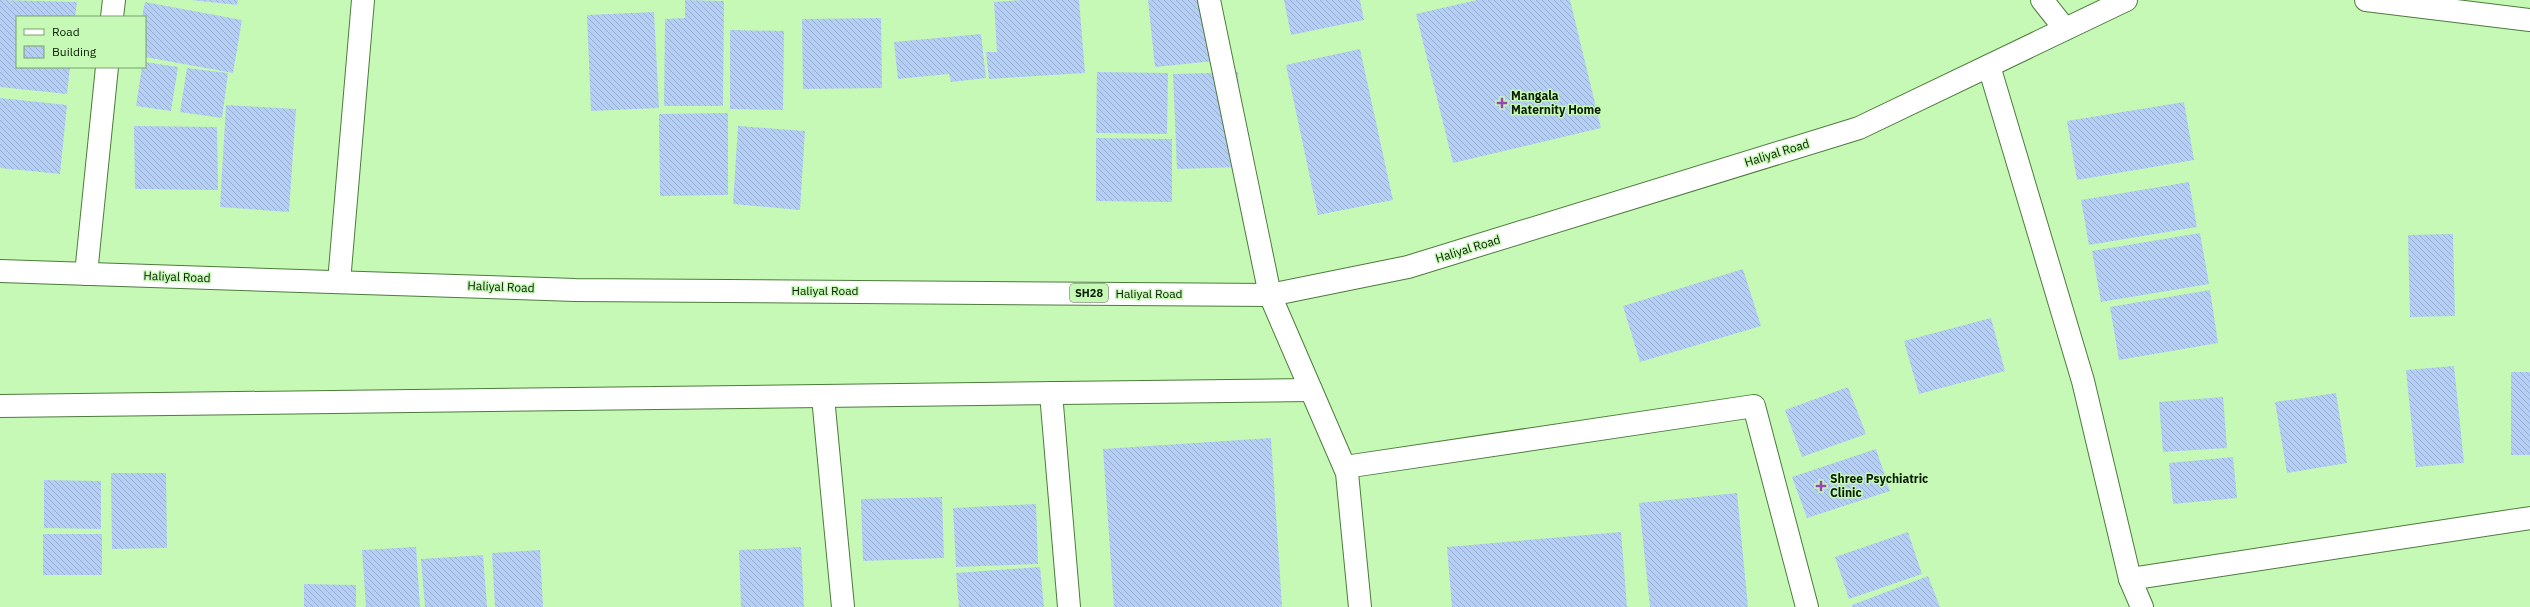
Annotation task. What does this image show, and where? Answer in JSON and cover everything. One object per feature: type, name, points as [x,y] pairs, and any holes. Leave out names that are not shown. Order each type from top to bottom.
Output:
[{"type":"street","points":[[112,16],[114,0]]},
{"type":"street","points":[[339,282],[363,0]]},
{"type":"street","points":[[1209,0],[1270,295],[1345,467],[1360,607]]},
{"type":"street","points":[[2042,0],[2066,29]]},
{"type":"street","name":"Haliyal Road","points":[[0,271],[575,290],[1270,295],[1408,267],[1859,128],[2126,0]]},
{"type":"street","points":[[2366,0],[2530,20]]},
{"type":"street","points":[[1989,66],[2083,381],[2130,579],[2142,607]]},
{"type":"street","points":[[86,274],[107,68]]},
{"type":"street","points":[[0,406],[1311,390]]},
{"type":"street","points":[[1051,393],[1069,607]]},
{"type":"street","points":[[823,397],[843,607]]},
{"type":"street","points":[[1345,467],[1754,406],[1807,607]]},
{"type":"street","points":[[2130,579],[2530,518]]},
{"type":"building","points":[[0,0],[77,2],[75,16],[16,16],[16,68],[70,68],[67,94],[0,87]]},
{"type":"building","points":[[191,0],[238,0],[237,5]]},
{"type":"building","points":[[685,0],[724,1],[723,106],[664,106],[665,19],[685,18]]},
{"type":"building","points":[[1023,0],[1079,0],[1085,73],[989,79],[986,52],[997,52],[994,2]]},
{"type":"building","points":[[1148,0],[1217,0],[1224,60],[1155,67]]},
{"type":"building","points":[[1284,0],[1360,0],[1364,20],[1291,35]]},
{"type":"building","points":[[1477,0],[1570,0],[1601,128],[1453,163],[1416,14]]},
{"type":"building","points":[[145,2],[242,20],[233,73],[146,57],[146,16],[142,16]]},
{"type":"building","points":[[654,12],[659,108],[591,111],[587,15]]},
{"type":"building","points":[[881,18],[882,88],[803,89],[802,19]]},
{"type":"building","points":[[730,30],[784,31],[783,110],[730,109]]},
{"type":"building","points":[[981,34],[986,78],[951,82],[949,74],[898,79],[894,42]]},
{"type":"building","points":[[1360,49],[1393,200],[1318,215],[1286,65]]},
{"type":"building","points":[[146,62],[178,67],[171,111],[136,106],[142,68],[146,68]]},
{"type":"building","points":[[187,68],[228,73],[222,118],[180,112]]},
{"type":"building","points":[[1097,72],[1168,73],[1167,134],[1096,133]]},
{"type":"building","points":[[1238,72],[1242,167],[1177,169],[1173,74]]},
{"type":"building","points":[[0,98],[67,105],[60,174],[0,168]]},
{"type":"building","points":[[2184,102],[2194,160],[2077,180],[2067,121]]},
{"type":"building","points":[[226,105],[296,109],[289,212],[220,207]]},
{"type":"building","points":[[728,113],[728,195],[660,196],[659,114]]},
{"type":"building","points":[[134,126],[217,127],[218,190],[135,189]]},
{"type":"building","points":[[738,126],[805,131],[800,210],[733,204]]},
{"type":"building","points":[[1096,138],[1172,139],[1172,202],[1096,201]]},
{"type":"building","points":[[2189,182],[2197,227],[2089,245],[2081,200]]},
{"type":"building","points":[[2200,233],[2209,284],[2101,302],[2092,251]]},
{"type":"building","points":[[2453,234],[2455,316],[2410,317],[2408,235]]},
{"type":"building","points":[[1743,269],[1761,326],[1640,362],[1623,306]]},
{"type":"building","points":[[2210,290],[2218,343],[2119,360],[2110,307]]},
{"type":"building","points":[[1991,318],[2005,371],[1919,394],[1904,341]]},
{"type":"building","points":[[2454,366],[2464,463],[2416,467],[2406,370]]},
{"type":"building","points":[[2511,372],[2530,372],[2530,455],[2511,455]]},
{"type":"building","points":[[1848,387],[1866,434],[1802,457],[1785,410]]},
{"type":"building","points":[[2336,393],[2347,463],[2287,473],[2275,402]]},
{"type":"building","points":[[2223,397],[2227,448],[2163,452],[2159,402]]},
{"type":"building","points":[[1271,438],[1282,607],[1114,607],[1103,449]]},
{"type":"building","points":[[1876,449],[1890,491],[1807,518],[1792,477]]},
{"type":"building","points":[[2233,457],[2237,498],[2173,504],[2169,463]]},
{"type":"building","points":[[111,473],[166,473],[167,548],[112,549]]},
{"type":"building","points":[[44,480],[101,481],[101,529],[44,528]]},
{"type":"building","points":[[1737,493],[1748,607],[1650,607],[1639,503]]},
{"type":"building","points":[[942,497],[944,558],[863,561],[861,499]]},
{"type":"building","points":[[1036,504],[1038,564],[956,567],[953,508]]},
{"type":"building","points":[[1621,532],[1627,607],[1452,607],[1447,547]]},
{"type":"building","points":[[1908,532],[1922,574],[1849,599],[1835,557]]},
{"type":"building","points":[[43,534],[102,534],[102,575],[43,575]]},
{"type":"building","points":[[416,547],[420,607],[366,607],[362,550]]},
{"type":"building","points":[[801,547],[804,607],[741,607],[739,550]]},
{"type":"building","points":[[540,550],[543,607],[495,607],[492,553]]},
{"type":"building","points":[[483,555],[487,607],[425,607],[421,559]]},
{"type":"building","points":[[1040,567],[1044,607],[959,607],[956,573]]},
{"type":"building","points":[[1928,576],[1940,607],[1852,607],[1852,605]]},
{"type":"building","points":[[304,584],[356,585],[356,607],[304,607]]},
{"type":"place","name":"Mangala Maternity Home","points":[[1502,103]]},
{"type":"place","name":"Shree Psychiatric Clinic","points":[[1821,486]]}]
